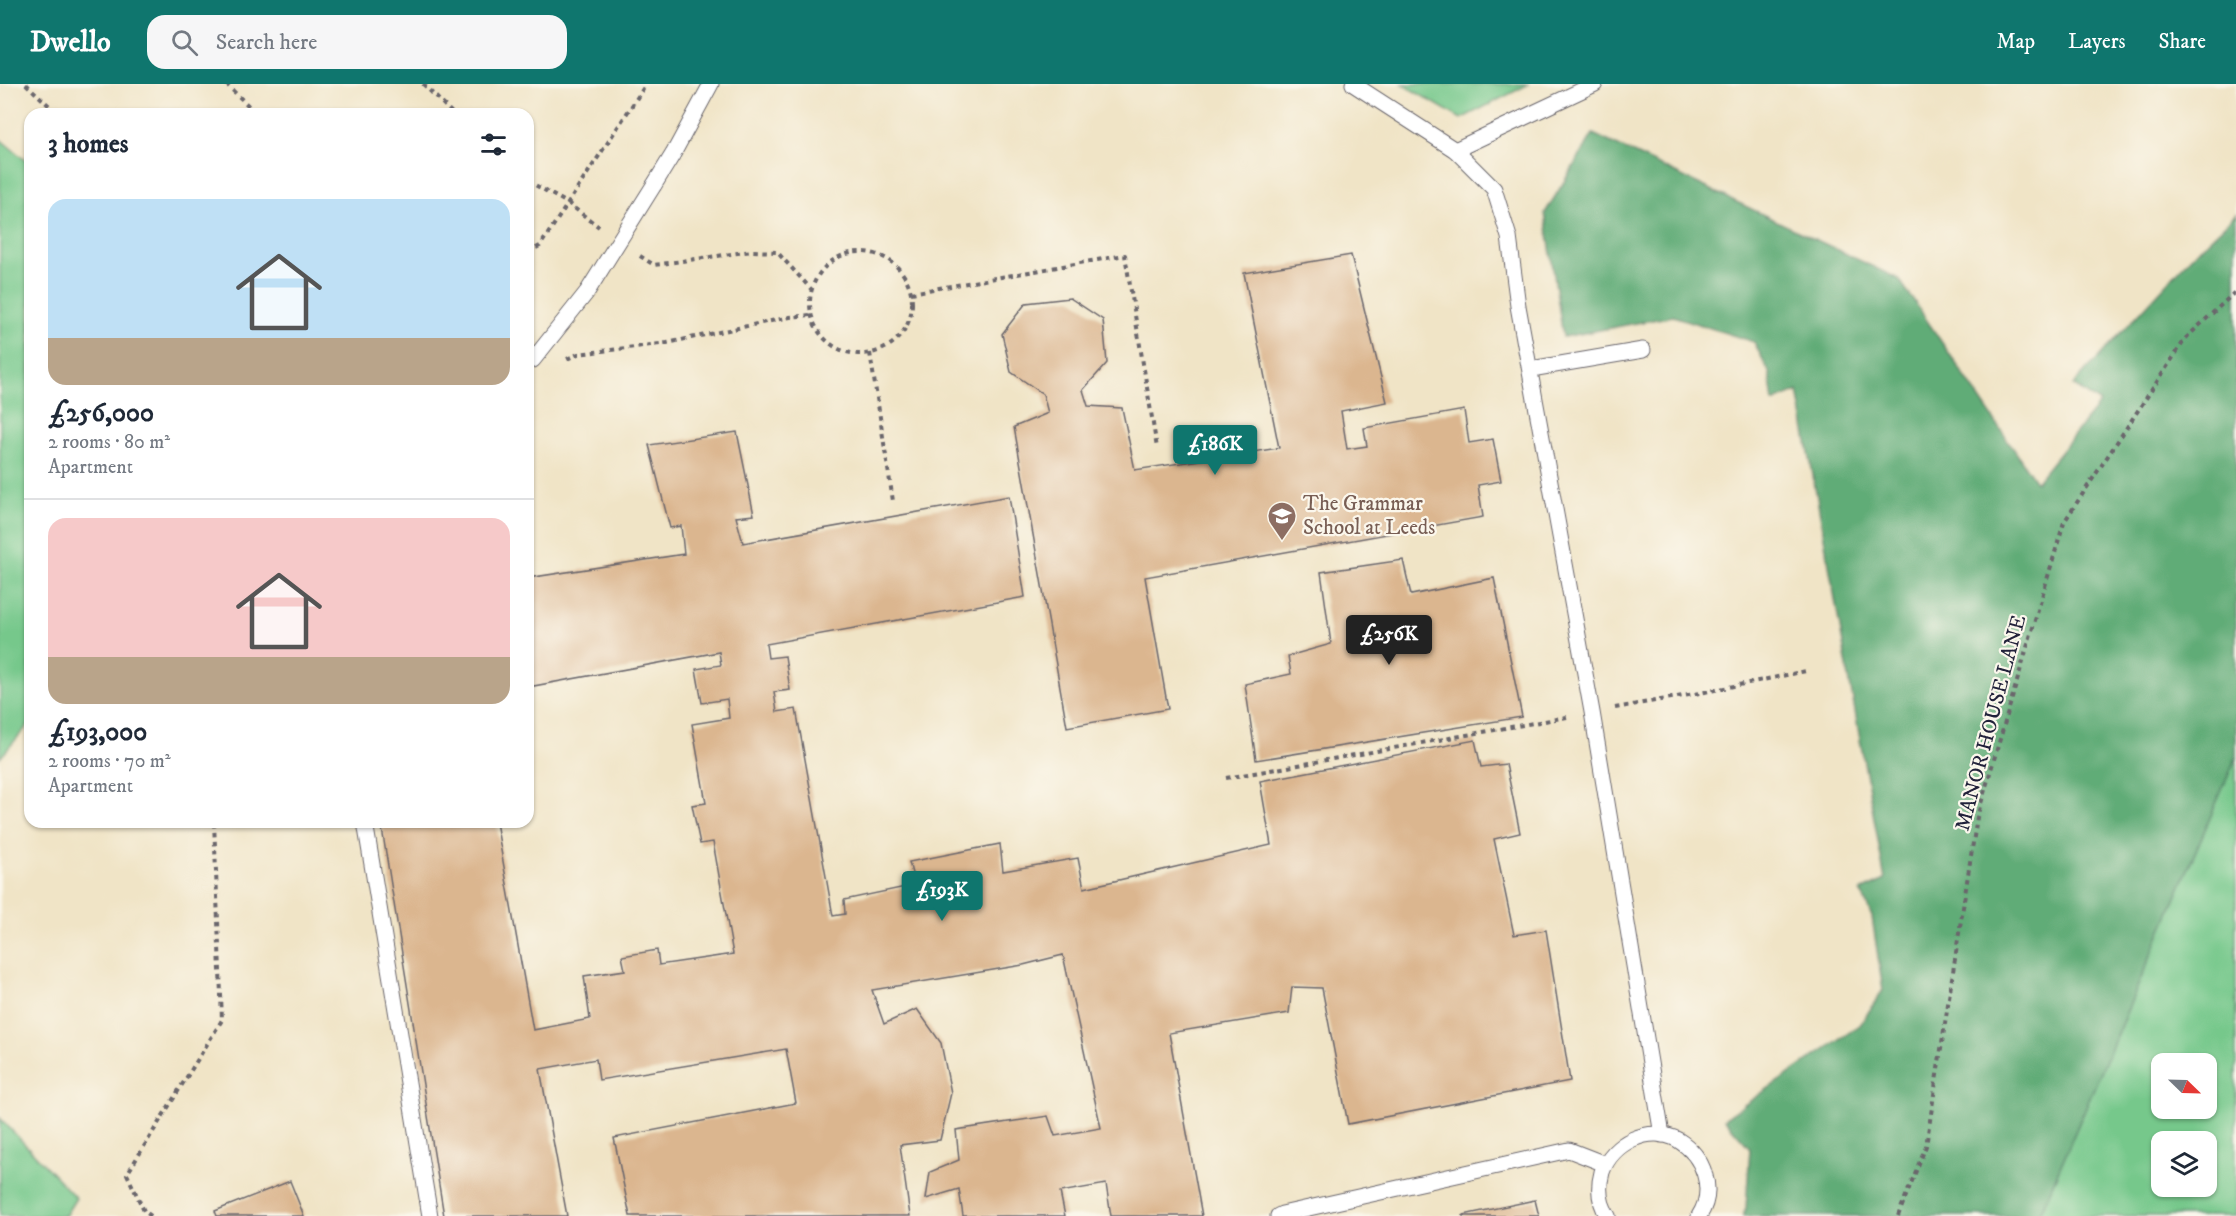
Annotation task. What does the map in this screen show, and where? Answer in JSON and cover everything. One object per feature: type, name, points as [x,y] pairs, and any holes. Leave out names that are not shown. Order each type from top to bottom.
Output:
[{"type":"lane","points":[[534,359],[587,292],[673,154],[711,84]]},
{"type":"lane","points":[[1353,84],[1455,150],[1494,189],[1509,237],[1518,306],[1592,712],[1662,1135]]},
{"type":"lane","points":[[1455,150],[1595,84]]},
{"type":"lane","points":[[1531,369],[1643,350]]},
{"type":"lane","points":[[366,828],[430,1216]]},
{"type":"lane","points":[[1608,1216],[1602,1208],[1599,1182],[1605,1164],[1614,1151],[1629,1140],[1642,1136],[1662,1135],[1677,1140],[1698,1158],[1702,1166],[1706,1175],[1707,1191],[1699,1216]]},
{"type":"lane","points":[[1278,1216],[1569,1150],[1605,1164]]},
{"type":"path","points":[[26,84],[52,108]]},
{"type":"path","points":[[226,84],[251,108]]},
{"type":"path","points":[[423,84],[447,108]]},
{"type":"path","points":[[534,249],[540,246],[569,204],[646,84]]},
{"type":"path","points":[[534,184],[569,204],[601,228]]},
{"type":"path","points":[[636,253],[654,265],[752,251],[777,252],[811,289]]},
{"type":"path","points":[[856,251],[884,257],[896,265],[909,284],[913,302],[910,321],[900,337],[886,349],[861,356],[843,353],[827,343],[815,329],[808,306],[811,289],[824,266],[839,256],[856,251]]},
{"type":"path","points":[[911,293],[1125,255],[1157,448]]},
{"type":"path","name":"MANOR HOUSE LANE","points":[[1898,1216],[1926,1146],[1977,817],[2064,522],[2186,338],[2236,291]]},
{"type":"path","points":[[562,362],[578,354],[667,343],[790,317],[811,315]]},
{"type":"path","points":[[870,353],[893,501]]},
{"type":"path","points":[[1226,778],[1701,693],[1806,671]]},
{"type":"path","points":[[151,1216],[144,1211],[127,1174],[222,1020],[214,828]]},
{"type":"green space","points":[[1402,84],[1529,84],[1461,119]]},
{"type":"green space","points":[[1593,134],[1899,279],[2036,482],[2100,403],[2073,385],[2191,257],[2236,214],[2236,757],[2039,1216],[1743,1216],[1746,1208],[1750,1148],[1724,1119],[1860,1025],[1883,990],[1872,917],[1861,891],[1885,880],[1798,391],[1773,402],[1769,372],[1754,342],[1673,316],[1563,337],[1545,213]]},
{"type":"green space","points":[[0,139],[24,159],[24,730],[0,758]]},
{"type":"green space","points":[[2236,757],[2236,1216],[2039,1216]]},
{"type":"green space","points":[[0,1118],[76,1198],[65,1216],[0,1216]]},
{"type":"building","points":[[1351,255],[1387,402],[1341,411],[1347,449],[1367,446],[1364,428],[1464,410],[1469,443],[1493,439],[1501,481],[1478,485],[1483,517],[1145,577],[1168,709],[1067,727],[1014,427],[1048,413],[1043,394],[1011,372],[1002,334],[1026,303],[1070,298],[1103,320],[1107,363],[1083,390],[1088,406],[1122,408],[1135,470],[1279,448],[1244,273]]},
{"type":"building","points":[[737,432],[754,515],[736,517],[743,543],[1009,496],[1025,597],[766,644],[768,658],[785,656],[790,690],[774,692],[777,712],[796,709],[833,916],[845,914],[844,900],[915,885],[909,862],[1000,844],[1003,871],[1078,858],[1084,888],[1271,845],[1260,781],[1475,740],[1481,767],[1506,764],[1520,833],[1494,839],[1514,935],[1546,930],[1570,1081],[1348,1124],[1322,988],[1292,987],[1289,1013],[1169,1033],[1202,1216],[1111,1216],[1106,1184],[1060,1192],[1065,1216],[963,1216],[959,1189],[926,1199],[930,1172],[959,1160],[956,1130],[1048,1116],[1055,1136],[1101,1128],[1063,955],[1023,965],[872,990],[884,1024],[917,1009],[941,1043],[951,1093],[940,1140],[900,1145],[910,1216],[630,1216],[614,1138],[796,1103],[786,1049],[599,1080],[596,1059],[540,1069],[567,1216],[444,1216],[382,828],[497,828],[533,1030],[590,1019],[584,976],[625,970],[622,956],[657,950],[659,965],[733,954],[713,842],[700,844],[692,805],[706,803],[692,724],[729,718],[727,699],[702,703],[696,669],[721,665],[719,652],[534,686],[534,577],[684,554],[681,526],[670,528],[649,445]]},
{"type":"building","points":[[1403,560],[1411,595],[1494,578],[1522,717],[1256,760],[1245,684],[1291,674],[1288,656],[1331,644],[1321,572]]},
{"type":"building","points":[[290,1181],[304,1216],[217,1216],[215,1211]]},
{"type":"building","points":[[1535,1200],[1539,1216],[1463,1216],[1463,1215]]},
{"type":"place","name":"The Grammar School at Leeds","points":[[1282,542]]}]
